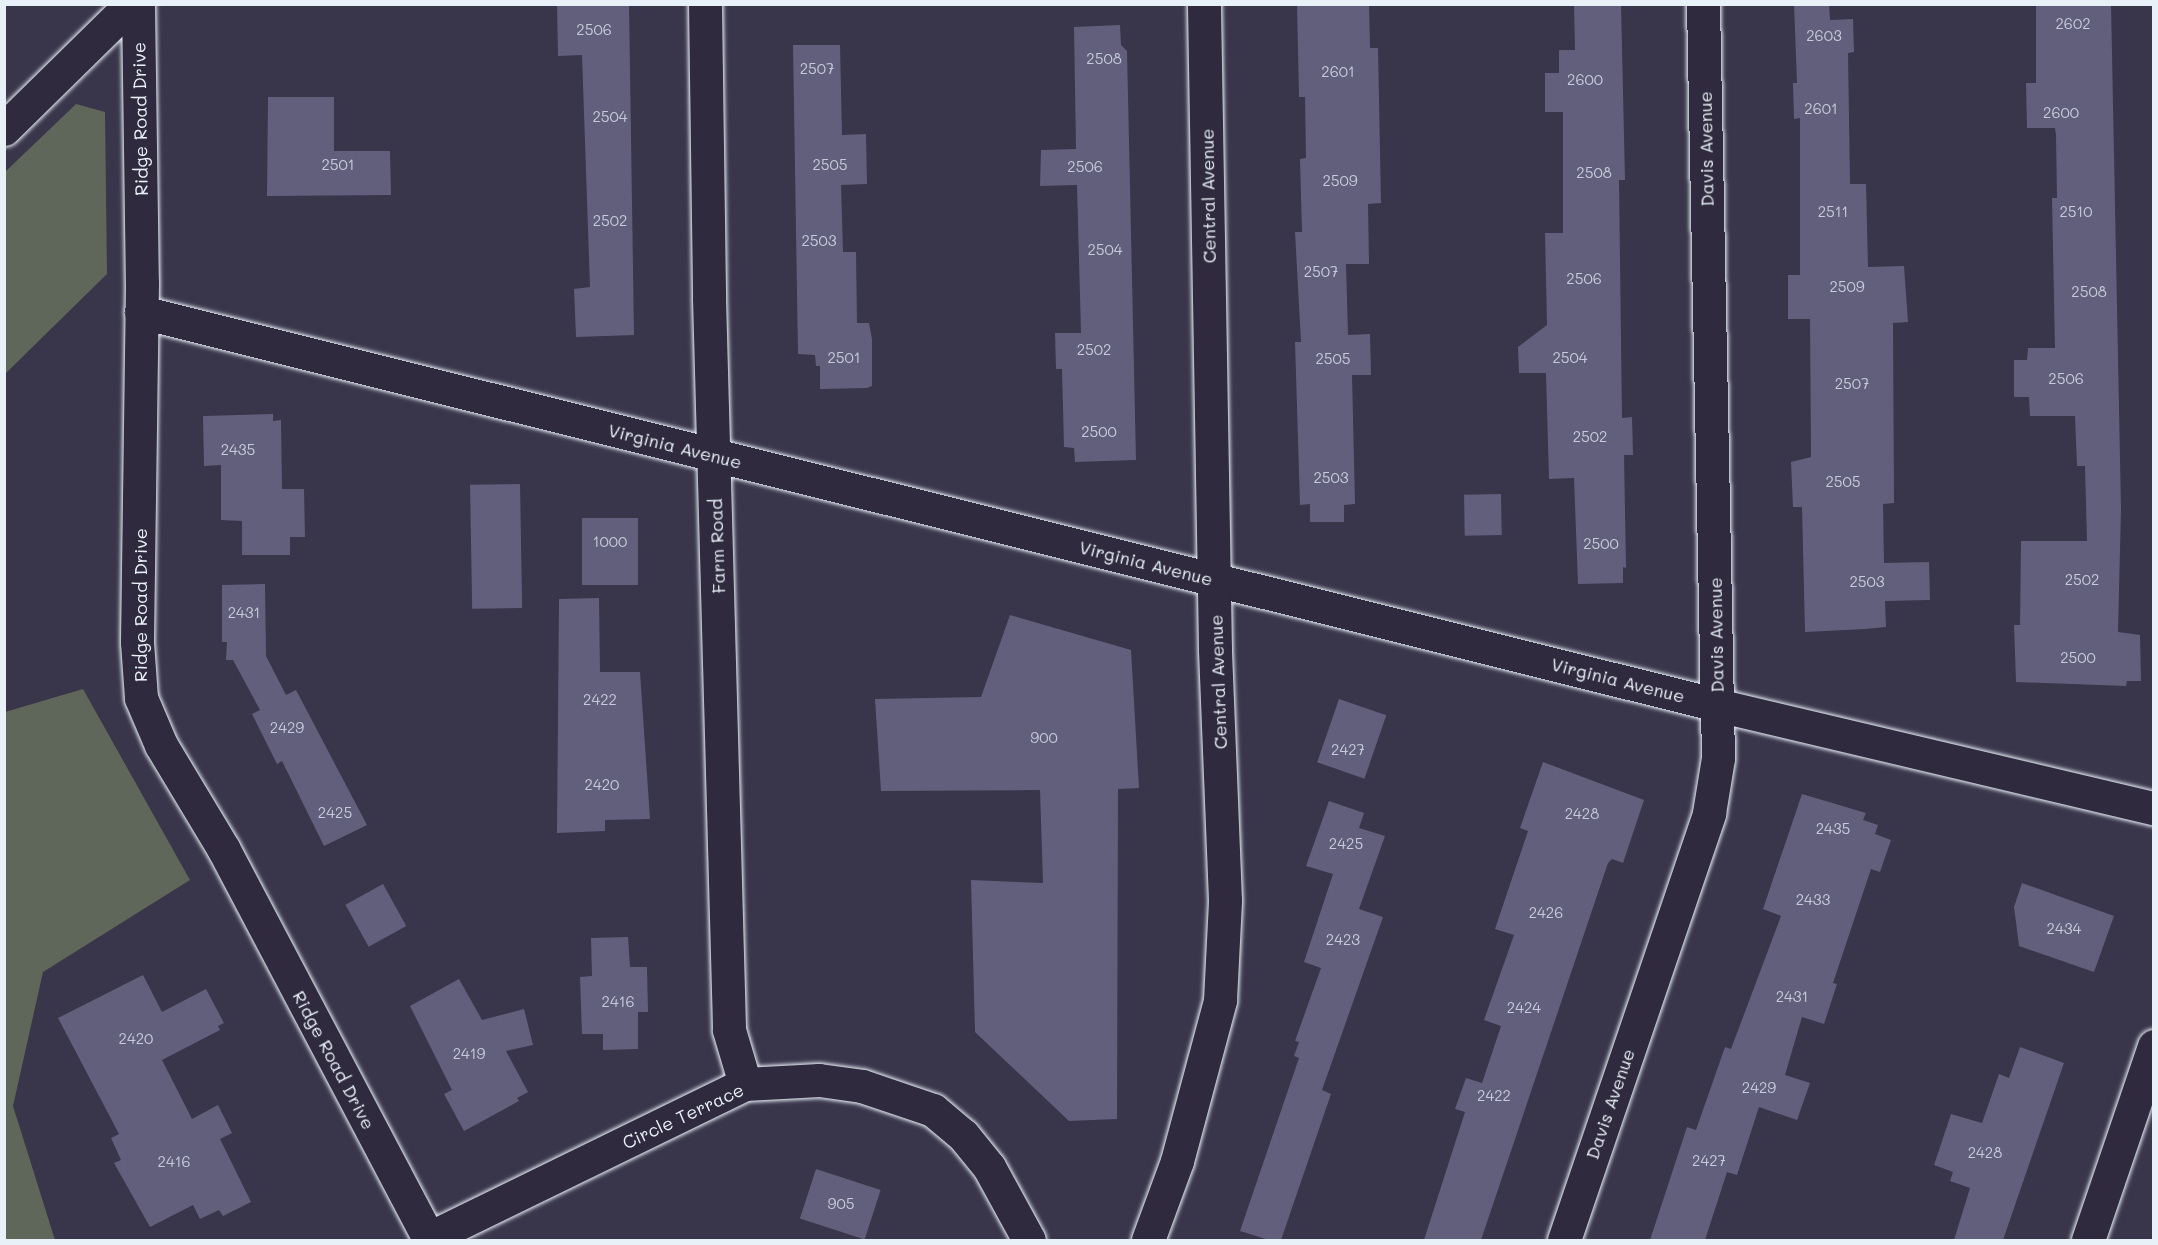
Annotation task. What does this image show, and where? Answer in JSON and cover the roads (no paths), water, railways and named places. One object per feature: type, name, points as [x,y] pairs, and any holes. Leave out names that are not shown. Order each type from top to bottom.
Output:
[{"type":"street","points":[[4,129],[131,4]]},
{"type":"street","name":"Ridge Road Drive","points":[[138,4],[141,312],[137,642],[141,698],[161,745],[224,850],[429,1239]]},
{"type":"street","name":"Farm Road","points":[[705,4],[729,1030],[745,1084]]},
{"type":"street","name":"Central Avenue","points":[[1149,1240],[1177,1161],[1220,1000],[1226,900],[1215,580],[1204,4]]},
{"type":"street","name":"Davis Avenue","points":[[1564,1240],[1709,813],[1718,758],[1703,4]]},
{"type":"street","name":"Virginia Avenue","points":[[141,312],[1717,705],[2154,808]]},
{"type":"street","points":[[2088,1240],[2154,1046]]},
{"type":"street","name":"Circle Terrace","points":[[429,1239],[745,1084],[819,1080],[902,1097],[933,1110],[963,1135],[989,1167],[1029,1240]]}]
